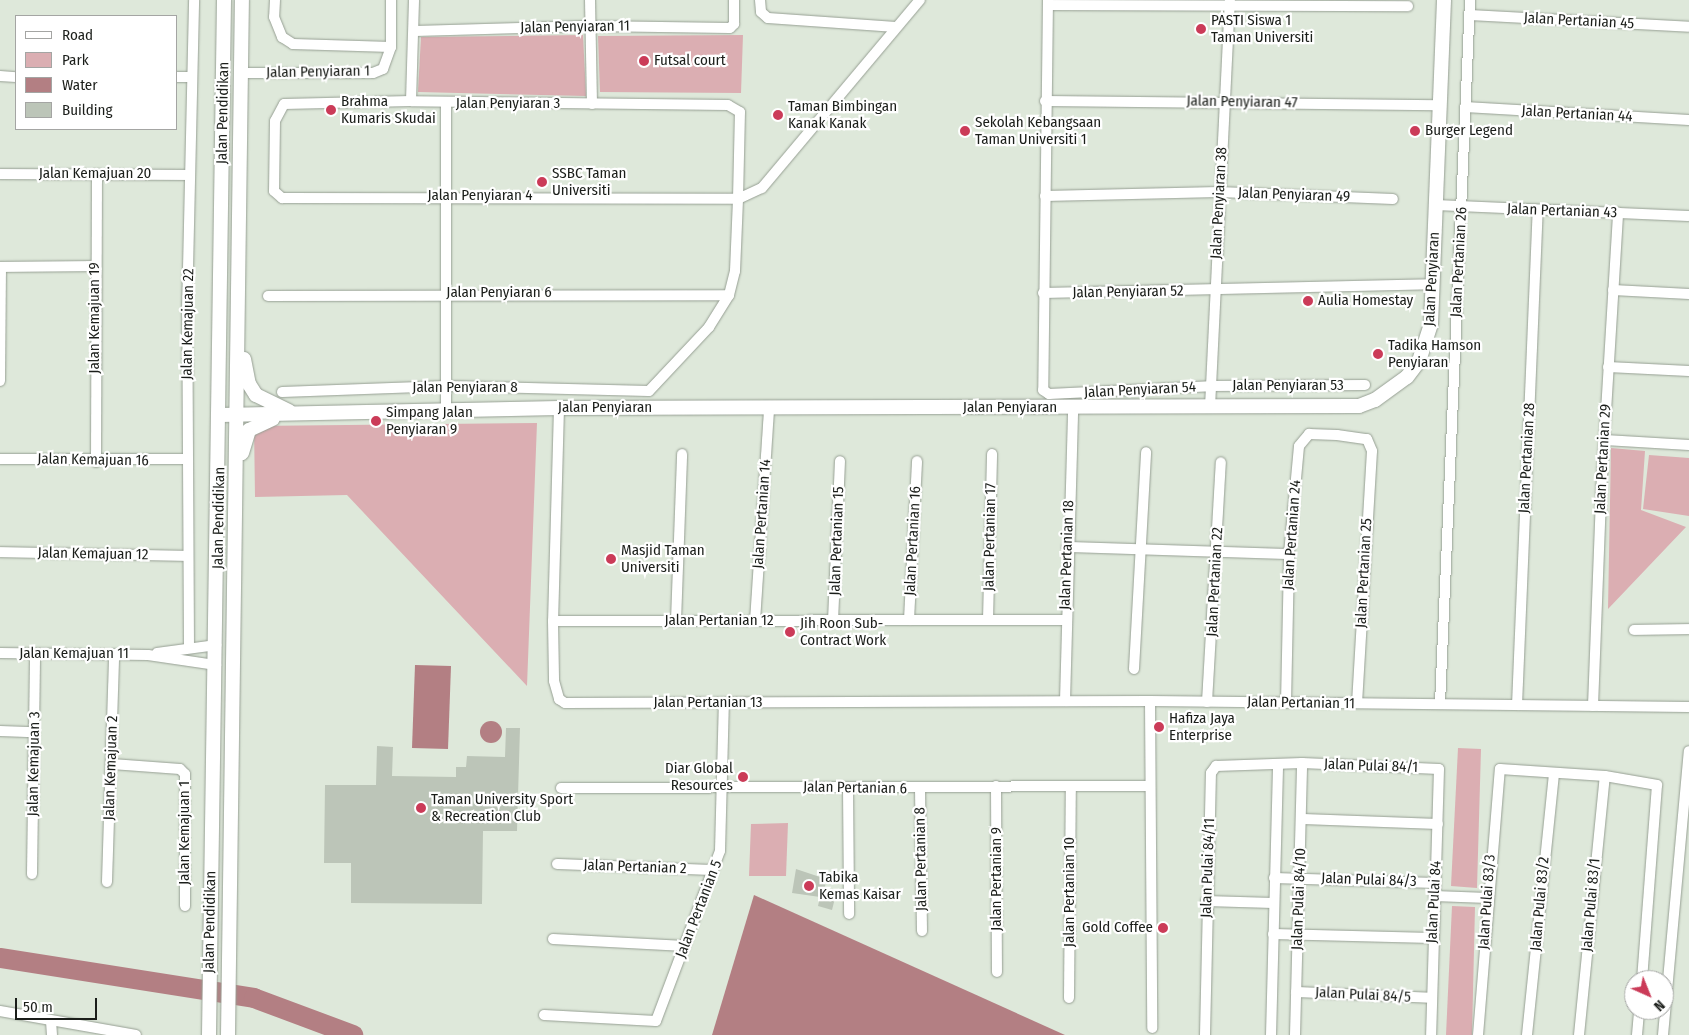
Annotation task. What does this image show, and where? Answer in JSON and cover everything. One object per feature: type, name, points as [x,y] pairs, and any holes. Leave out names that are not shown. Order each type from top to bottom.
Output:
[{"type":"main road","name":"Jalan Pendidikan","points":[[209,1035],[221,415],[224,0]]},
{"type":"main road","name":"Jalan Pendidikan","points":[[228,1035],[238,415],[242,0]]},
{"type":"main road","name":"Jalan Penyiaran","points":[[221,415],[559,408],[1073,409],[1210,407],[1338,409],[1375,400],[1407,377],[1419,362],[1431,324],[1431,284],[1444,0]]},
{"type":"main road","points":[[238,326],[252,389],[273,405],[298,414]]},
{"type":"main road","points":[[236,498],[243,446],[249,430],[260,422],[298,414]]},
{"type":"street","name":"Jalan Kemajuan 22","points":[[189,648],[186,556],[186,459],[191,77],[194,0]]},
{"type":"street","points":[[275,0],[274,16],[282,37],[293,44],[391,47]]},
{"type":"street","name":"Jalan Penyiaran 1","points":[[241,73],[373,73],[389,62],[391,47],[390,0]]},
{"type":"street","points":[[411,101],[415,32],[414,0]]},
{"type":"street","points":[[590,0],[592,104]]},
{"type":"street","name":"Jalan Penyiaran 11","points":[[415,32],[590,26],[730,28],[734,24],[734,0]]},
{"type":"street","points":[[760,0],[762,12],[775,19],[896,28]]},
{"type":"street","points":[[729,295],[735,271],[738,200],[762,188],[920,0]]},
{"type":"street","name":"Jalan Pertanian 26","points":[[1440,704],[1470,0]]},
{"type":"street","points":[[1043,293],[1048,2],[1230,2],[1408,6]]},
{"type":"street","name":"Jalan Penyiaran 38","points":[[1210,407],[1214,291],[1230,2]]},
{"type":"street","name":"Jalan Pertanian 45","points":[[1470,15],[1689,27]]},
{"type":"street","points":[[0,76],[15,77]]},
{"type":"street","points":[[178,77],[191,77]]},
{"type":"street","name":"Jalan Penyiaran 3","points":[[282,198],[274,191],[275,121],[278,110],[289,102],[411,101],[446,103],[728,105],[740,112],[738,200]]},
{"type":"street","name":"Jalan Penyiaran 47","points":[[1045,101],[1224,101],[1439,105]]},
{"type":"street","points":[[446,103],[444,195],[448,386],[446,409]]},
{"type":"street","name":"Jalan Pertanian 44","points":[[1465,107],[1689,120]]},
{"type":"street","name":"Jalan Kemajuan 20","points":[[0,174],[190,175]]},
{"type":"street","name":"Jalan Kemajuan 19","points":[[96,174],[96,462]]},
{"type":"street","name":"Jalan Penyiaran 49","points":[[1045,196],[1219,192],[1393,199]]},
{"type":"street","name":"Jalan Penyiaran 4","points":[[282,198],[444,195],[738,200]]},
{"type":"street","name":"Jalan Pertanian 43","points":[[1435,205],[1538,211],[1689,216]]},
{"type":"street","name":"Jalan Pertanian 28","points":[[1517,705],[1538,211]]},
{"type":"street","name":"Jalan Pertanian 29","points":[[1593,706],[1608,367],[1618,213]]},
{"type":"street","points":[[0,381],[0,267],[95,266]]},
{"type":"street","name":"Jalan Penyiaran 52","points":[[1043,293],[1214,291],[1431,284]]},
{"type":"street","points":[[1613,290],[1689,294]]},
{"type":"street","name":"Jalan Penyiaran 6","points":[[268,296],[447,293],[729,295]]},
{"type":"street","name":"Jalan Penyiaran 54","points":[[1043,293],[1042,390],[1048,394],[1210,386]]},
{"type":"street","name":"Jalan Penyiaran 8","points":[[282,392],[448,386],[649,391],[709,327],[729,295]]},
{"type":"street","points":[[1608,367],[1689,371]]},
{"type":"street","name":"Jalan Penyiaran 53","points":[[1210,386],[1365,385]]},
{"type":"street","name":"Jalan Pertanian 13","points":[[559,408],[553,621],[554,681],[560,699],[565,703],[1150,701]]},
{"type":"street","name":"Jalan Pertanian 14","points":[[755,621],[769,408]]},
{"type":"street","name":"Jalan Pertanian 18","points":[[1065,702],[1065,620],[1073,409]]},
{"type":"street","name":"Jalan Pertanian 24","points":[[1286,703],[1289,554],[1302,438],[1309,434],[1337,435],[1370,442]]},
{"type":"street","points":[[1605,440],[1689,445]]},
{"type":"street","name":"Jalan Pertanian 25","points":[[1357,703],[1370,442]]},
{"type":"street","points":[[1134,669],[1146,452]]},
{"type":"street","points":[[676,621],[682,454]]},
{"type":"street","name":"Jalan Pertanian 17","points":[[988,620],[992,454]]},
{"type":"street","name":"Jalan Kemajuan 16","points":[[0,459],[96,462],[186,459]]},
{"type":"street","name":"Jalan Pertanian 15","points":[[833,620],[840,461]]},
{"type":"street","name":"Jalan Pertanian 16","points":[[909,620],[917,461]]},
{"type":"street","name":"Jalan Pertanian 22","points":[[1207,702],[1221,462]]},
{"type":"street","points":[[1067,547],[1289,554]]},
{"type":"street","name":"Jalan Kemajuan 12","points":[[0,552],[186,556]]},
{"type":"street","name":"Jalan Pertanian 12","points":[[553,621],[1065,620]]},
{"type":"street","points":[[1634,630],[1689,629]]},
{"type":"street","name":"Jalan Kemajuan 11","points":[[148,655],[216,645]]},
{"type":"street","name":"Jalan Kemajuan 11","points":[[0,653],[148,655],[216,664]]},
{"type":"street","name":"Jalan Kemajuan 3","points":[[32,874],[35,654]]},
{"type":"street","name":"Jalan Kemajuan 2","points":[[107,882],[114,654]]},
{"type":"street","points":[[1150,701],[1149,786],[1152,1028]]},
{"type":"street","name":"Jalan Pertanian 11","points":[[1150,701],[1689,707]]},
{"type":"street","name":"Jalan Pertanian 5","points":[[544,1015],[656,1021],[720,851],[724,703]]},
{"type":"street","points":[[0,731],[34,732]]},
{"type":"street","points":[[1663,1035],[1689,751]]},
{"type":"street","name":"Jalan Kemajuan 1","points":[[112,764],[180,769],[184,774],[185,906]]},
{"type":"street","points":[[1271,1035],[1278,764]]},
{"type":"street","name":"Jalan Pulai 84/11","points":[[1205,1035],[1206,901],[1213,768],[1302,764]]},
{"type":"street","name":"Jalan Pulai 84/1","points":[[1302,764],[1439,769]]},
{"type":"street","name":"Jalan Pulai 84/10","points":[[1295,1035],[1298,878],[1303,819],[1302,764]]},
{"type":"street","name":"Jalan Pulai 84","points":[[1431,1035],[1432,938],[1439,769]]},
{"type":"street","name":"Jalan Pulai 83/3","points":[[1478,1035],[1500,769],[1554,773]]},
{"type":"street","points":[[1554,773],[1605,776],[1653,783],[1659,790],[1643,970]]},
{"type":"street","name":"Jalan Pulai 83/2","points":[[1527,1035],[1554,773]]},
{"type":"street","name":"Jalan Pulai 83/1","points":[[1579,1035],[1605,776]]},
{"type":"street","name":"Jalan Pertanian 9","points":[[996,786],[997,972]]},
{"type":"street","name":"Jalan Pertanian 6","points":[[561,788],[1149,786]]},
{"type":"street","points":[[848,787],[849,914]]},
{"type":"street","name":"Jalan Pertanian 10","points":[[1069,998],[1071,787]]},
{"type":"street","name":"Jalan Pertanian 8","points":[[920,788],[922,931]]},
{"type":"street","points":[[1303,819],[1438,824]]},
{"type":"street","name":"Jalan Pertanian 2","points":[[557,864],[713,870]]},
{"type":"street","name":"Jalan Pulai 84/3","points":[[1274,878],[1435,882]]},
{"type":"street","name":"Jalan Pulai 84/3","points":[[1434,896],[1488,898]]},
{"type":"street","points":[[1206,901],[1273,903]]},
{"type":"street","points":[[1273,934],[1432,938]]},
{"type":"street","points":[[553,939],[685,946]]},
{"type":"street","name":"Jalan Pulai 84/5","points":[[1296,992],[1431,998]]},
{"type":"street","points":[[0,1011],[136,1035]]},
{"type":"street","points":[[1637,1035],[1638,1020]]},
{"type":"street","points":[[51,1021],[52,1035]]},
{"type":"green space","points":[[583,35],[586,96],[418,92],[421,37]]},
{"type":"green space","points":[[743,35],[741,93],[600,92],[598,36]]},
{"type":"green space","points":[[537,423],[527,686],[347,495],[255,497],[254,426]]},
{"type":"green space","points":[[1611,448],[1645,451],[1641,510],[1686,527],[1608,609]]},
{"type":"green space","points":[[1649,455],[1689,458],[1689,516],[1643,509]]},
{"type":"green space","points":[[1458,748],[1481,749],[1477,888],[1451,886]]},
{"type":"green space","points":[[788,823],[786,876],[749,876],[751,824]]},
{"type":"green space","points":[[1452,906],[1475,907],[1472,1035],[1446,1035]]},
{"type":"water","points":[[415,665],[451,666],[448,749],[412,748]]},
{"type":"water","points":[[491,721],[499,724],[502,732],[499,740],[491,743],[483,740],[480,732],[483,724]]},
{"type":"water","points":[[754,895],[1065,1035],[712,1035]]},
{"type":"building","name":"Taman University Sport & Recreation Club","points":[[506,728],[520,728],[517,831],[483,831],[482,904],[351,903],[351,863],[324,863],[325,785],[376,785],[377,746],[393,747],[392,776],[456,777],[456,767],[466,767],[467,756],[505,757]]},
{"type":"building","name":"Tabika Kemas Kaisar","points":[[796,869],[826,879],[824,895],[835,898],[832,910],[818,906],[820,897],[792,893]]},
{"type":"waterway","points":[[0,958],[254,998],[353,1035]]},
{"type":"place","name":"PASTI Siswa 1 Taman Universiti","points":[[1201,29]]},
{"type":"place","name":"Futsal court","points":[[644,61]]},
{"type":"place","name":"Brahma Kumaris Skudai","points":[[331,110]]},
{"type":"place","name":"Taman Bimbingan Kanak Kanak","points":[[778,115]]},
{"type":"place","name":"Sekolah Kebangsaan Taman Universiti 1","points":[[965,131]]},
{"type":"place","name":"Burger Legend","points":[[1415,131]]},
{"type":"place","name":"SSBC Taman Universiti","points":[[542,182]]},
{"type":"place","name":"Aulia Homestay","points":[[1308,301]]},
{"type":"place","name":"Tadika Hamson Penyiaran","points":[[1378,354]]},
{"type":"place","name":"Simpang Jalan Penyiaran 9","points":[[376,421]]},
{"type":"place","name":"Masjid Taman Universiti","points":[[611,559]]},
{"type":"place","name":"Jih Roon Sub- Contract Work","points":[[790,632]]},
{"type":"place","name":"Hafiza Jaya Enterprise","points":[[1159,727]]},
{"type":"place","name":"Diar Global Resources","points":[[743,777]]},
{"type":"place","name":"Taman University Sport & Recreation Club","points":[[421,808]]},
{"type":"place","name":"Tabika Kemas Kaisar","points":[[809,886]]},
{"type":"place","name":"Gold Coffee","points":[[1163,928]]}]
